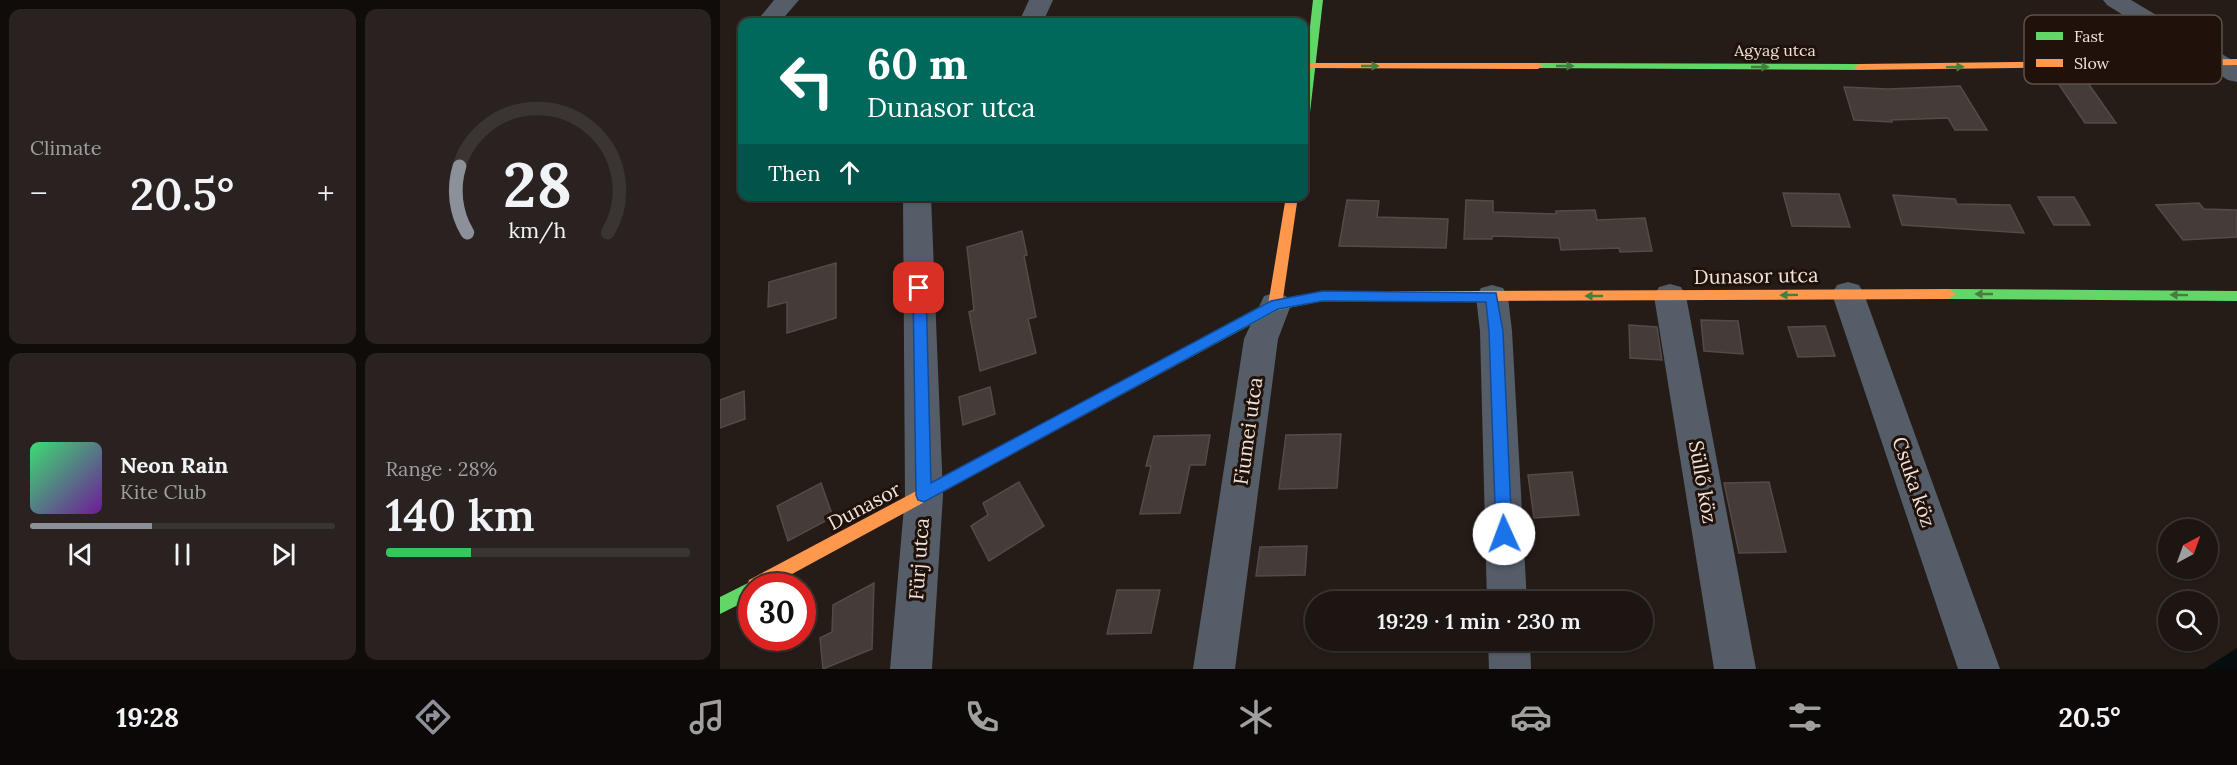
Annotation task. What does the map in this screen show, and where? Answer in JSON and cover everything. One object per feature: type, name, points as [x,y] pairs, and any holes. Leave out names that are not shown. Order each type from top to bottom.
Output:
[{"type":"street","points":[[771,18],[787,0]]},
{"type":"street","points":[[1033,18],[1041,0]]},
{"type":"street","points":[[1308,94],[1318,0]]},
{"type":"street","points":[[2115,0],[2141,15]]},
{"type":"street","name":"Agyag utca","points":[[1312,66],[2024,67]]},
{"type":"street","name":"Fürj utca","points":[[911,669],[924,495],[917,201]]},
{"type":"street","name":"Fiumei utca","points":[[1214,669],[1261,339],[1275,304],[1291,201]]},
{"type":"street","name":"Dunasor utca","points":[[1275,304],[1323,296],[1848,294],[2237,296]]},
{"type":"street","name":"Csuka köz","points":[[1848,294],[1979,669]]},
{"type":"street","name":"Süllő köz","points":[[1670,296],[1735,669]]},
{"type":"street","points":[[1492,297],[1496,331],[1507,591]]},
{"type":"street","name":"Dunasor","points":[[779,573],[1275,304]]},
{"type":"street","name":"Dunasor","points":[[720,606],[738,596]]},
{"type":"street","points":[[1509,651],[1510,669]]},
{"type":"shaded area","points":[[2237,648],[2237,669],[2204,669]]},
{"type":"building","points":[[2059,84],[2089,84],[2116,123],[2085,123]]},
{"type":"building","points":[[1960,86],[1987,130],[1955,130],[1948,118],[1891,120],[1892,122],[1854,120],[1844,87],[1888,89]]},
{"type":"building","points":[[1783,193],[1839,194],[1850,227],[1792,226]]},
{"type":"building","points":[[1893,195],[1955,199],[1957,204],[2010,205],[2024,233],[1902,225]]},
{"type":"building","points":[[2038,197],[2074,197],[2090,225],[2054,225]]},
{"type":"building","points":[[1347,200],[1379,201],[1377,217],[1448,219],[1446,248],[1339,246]]},
{"type":"building","points":[[1466,200],[1493,201],[1493,212],[1556,214],[1556,211],[1595,210],[1597,220],[1645,218],[1652,251],[1620,252],[1619,248],[1561,250],[1559,238],[1492,236],[1492,239],[1464,239]]},
{"type":"building","points":[[2199,203],[2204,209],[2237,210],[2237,237],[2183,240],[2156,205]]},
{"type":"building","points":[[1022,231],[1027,255],[1024,256],[1036,317],[1028,319],[1036,353],[980,371],[969,312],[974,310],[967,247]]},
{"type":"building","points":[[836,263],[836,318],[787,333],[787,302],[768,307],[769,282]]},
{"type":"building","points":[[1701,320],[1738,321],[1743,354],[1704,351]]},
{"type":"building","points":[[1629,325],[1657,327],[1662,360],[1630,358]]},
{"type":"building","points":[[1825,326],[1835,356],[1798,357],[1788,327]]},
{"type":"building","points":[[990,387],[995,414],[963,425],[959,397]]},
{"type":"building","points":[[744,391],[745,419],[720,428],[720,400]]},
{"type":"building","points":[[1341,434],[1337,488],[1279,489],[1286,435]]},
{"type":"building","points":[[1210,435],[1205,465],[1190,465],[1180,513],[1140,514],[1151,466],[1146,466],[1154,436]]},
{"type":"building","points":[[1572,472],[1579,515],[1534,518],[1528,475]]},
{"type":"building","points":[[1019,482],[1044,526],[989,561],[971,526],[988,515],[983,503]]},
{"type":"building","points":[[1769,482],[1786,552],[1739,553],[1724,483]]},
{"type":"building","points":[[821,483],[833,517],[788,541],[777,506]]},
{"type":"building","points":[[1307,546],[1305,575],[1256,576],[1260,547]]},
{"type":"building","points":[[874,583],[872,649],[823,669],[820,638],[832,632],[833,605]]},
{"type":"building","points":[[1117,590],[1160,590],[1151,633],[1107,634]]},
{"type":"traffic: fast","points":[[1308,86],[1318,0]]},
{"type":"traffic: fast","points":[[1538,66],[1859,67]]},
{"type":"traffic: fast","points":[[1949,294],[2237,296]]},
{"type":"traffic: fast","points":[[1144,376],[1275,305],[1323,296],[1472,296]]},
{"type":"traffic: fast","points":[[720,606],[738,596]]},
{"type":"traffic: slow","points":[[2222,62],[2237,62]]},
{"type":"traffic: slow","points":[[1859,67],[2024,65]]},
{"type":"traffic: slow","points":[[1312,66],[1538,66]]},
{"type":"traffic: slow","points":[[1275,305],[1291,201]]},
{"type":"traffic: slow","points":[[1472,296],[1949,294]]},
{"type":"traffic: slow","points":[[779,573],[1144,376]]},
{"type":"route","points":[[919,288],[924,495],[1275,304],[1323,296],[1492,297],[1496,331],[1504,534]]}]
